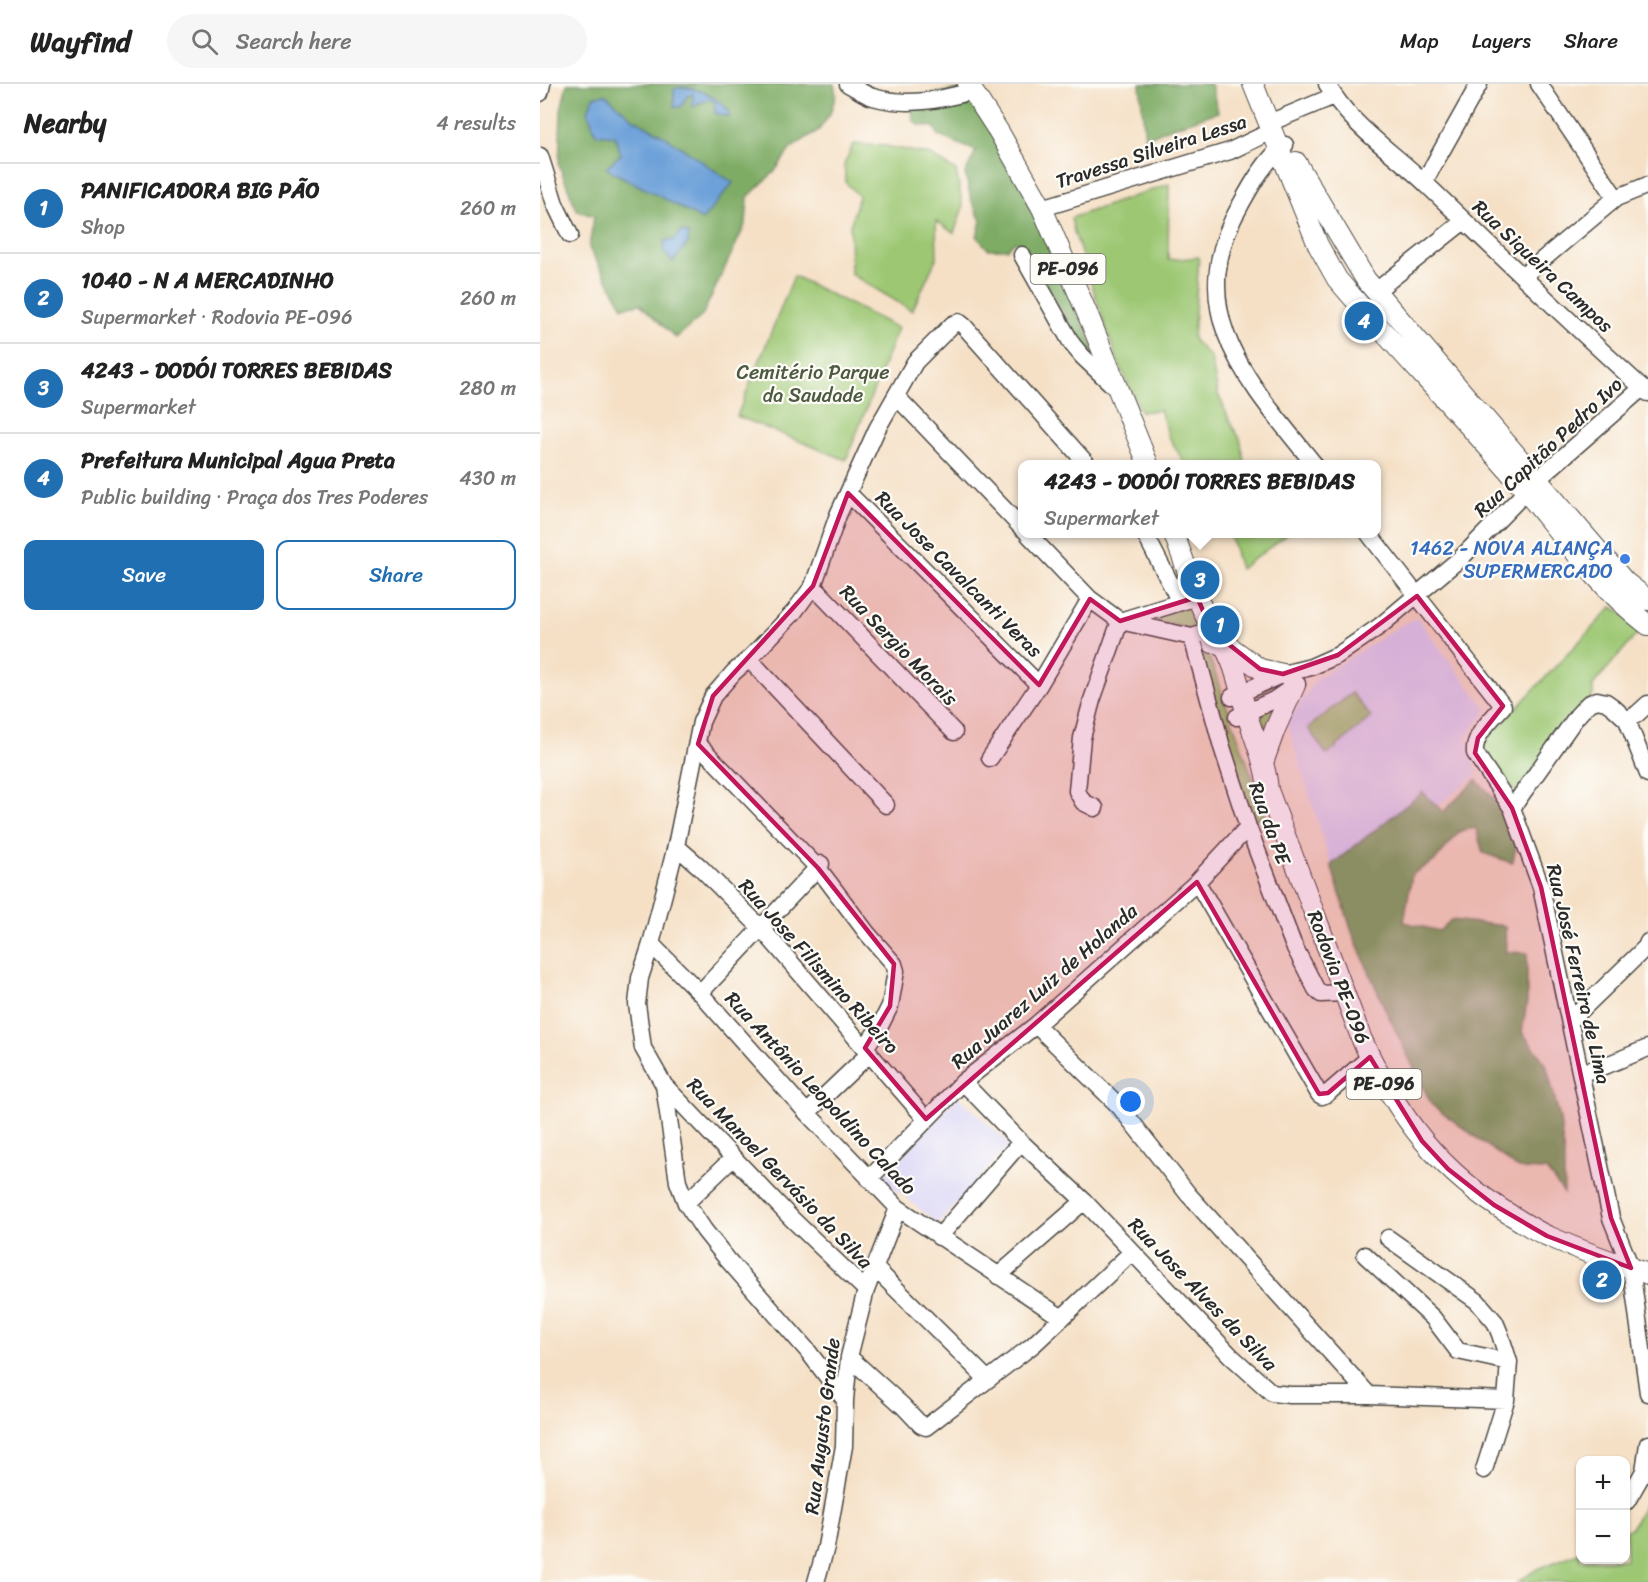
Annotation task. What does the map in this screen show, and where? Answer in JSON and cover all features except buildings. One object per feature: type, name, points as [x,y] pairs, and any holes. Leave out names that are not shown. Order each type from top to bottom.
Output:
[{"type":"main road","points":[[1253,84],[1291,173],[1318,245],[1337,279],[1625,582],[1648,600]]},
{"type":"main road","name":"PE-096","points":[[970,87],[999,132],[1042,208],[1120,392],[1146,460]]},
{"type":"main road","points":[[1276,137],[1299,166],[1355,264],[1532,485],[1585,563],[1648,625]]},
{"type":"main road","name":"PE-096","points":[[1175,538],[1189,599],[1217,636],[1236,671],[1239,705],[1255,774],[1268,790]]},
{"type":"main road","points":[[1217,636],[1260,669],[1289,679],[1263,763]]},
{"type":"main road","name":"PE-096","points":[[1239,705],[1266,771],[1268,790]]},
{"type":"main road","name":"Rodovia PE-096","points":[[1268,790],[1370,1057],[1378,1074],[1422,1141],[1448,1169],[1494,1205],[1548,1236],[1640,1271]]},
{"type":"street","points":[[540,93],[542,84]]},
{"type":"street","points":[[848,84],[872,97],[920,102],[941,99],[970,87]]},
{"type":"street","points":[[1310,460],[1257,390],[1227,342],[1220,318],[1216,288],[1221,248],[1234,215],[1276,137],[1330,90],[1379,145],[1424,182],[1479,84]]},
{"type":"street","points":[[1539,84],[1616,198]]},
{"type":"street","name":"Travessa Silveira Lessa","points":[[1042,208],[1276,137]]},
{"type":"street","points":[[540,156],[552,196],[570,235]]},
{"type":"street","name":"Rua Siqueira Campos","points":[[1424,182],[1645,391]]},
{"type":"street","points":[[1522,276],[1616,198],[1648,185]]},
{"type":"street","points":[[1376,291],[1464,221]]},
{"type":"street","points":[[1022,255],[1072,344],[1120,392]]},
{"type":"street","points":[[845,1400],[807,1350],[716,1244],[686,1203],[678,1182],[664,1085],[643,1048],[637,1004],[639,978],[651,944],[676,846],[701,722],[713,696],[794,612],[813,586],[820,560],[877,429],[915,362],[953,324],[959,322],[1083,460]]},
{"type":"street","name":"Rua Capitão Pedro Ivo","points":[[1239,705],[1281,696],[1289,679],[1338,655],[1362,639],[1463,556],[1532,485],[1645,391]]},
{"type":"street","points":[[896,396],[1018,524]]},
{"type":"street","name":"Rua Jose Cavalcanti Veras","points":[[848,493],[1039,685]]},
{"type":"street","points":[[1032,538],[1090,599],[1120,621],[1192,637],[1217,636]]},
{"type":"street","points":[[1120,621],[1189,599],[1148,538]]},
{"type":"street","points":[[1372,538],[1417,596]]},
{"type":"street","name":"Rua Sergio Morais","points":[[813,586],[954,732]]},
{"type":"street","name":"Rua José Ferreira de Lima","points":[[1417,596],[1503,706],[1485,726],[1474,746],[1478,760],[1512,808],[1541,887],[1571,1020],[1611,1218],[1640,1271],[1648,1393]]},
{"type":"street","points":[[990,758],[1039,685],[1090,599]]},
{"type":"street","points":[[1095,808],[1083,802],[1077,791],[1082,738],[1092,700],[1120,621]]},
{"type":"street","name":"Rua da PE","points":[[1192,637],[1222,747],[1248,827],[1293,944],[1316,989],[1321,994],[1344,993]]},
{"type":"street","points":[[749,659],[886,805]]},
{"type":"street","points":[[1512,808],[1577,716],[1588,704],[1597,700],[1606,702],[1627,720],[1648,774]]},
{"type":"street","points":[[1627,720],[1648,704]]},
{"type":"street","points":[[698,744],[819,866],[867,933],[894,964],[896,971],[890,1006],[867,1050],[807,1113]]},
{"type":"street","name":"Rua Juarez Luiz de Holanda","points":[[869,1179],[963,1082],[1036,1025],[1197,882],[1248,827]]},
{"type":"street","name":"Rua Jose Filismino Ribeiro","points":[[676,846],[715,881],[761,928],[926,1119]]},
{"type":"street","points":[[700,993],[819,866]]},
{"type":"street","points":[[1197,882],[1320,1094],[1322,1096],[1328,1093],[1370,1057]]},
{"type":"street","name":"Rua Antônio Leopoldino Calado","points":[[651,944],[700,993],[807,1113],[898,1208],[1062,1318]]},
{"type":"street","points":[[1571,1020],[1647,946]]},
{"type":"street","points":[[1036,1025],[1120,1107],[1188,1194],[1369,1395]]},
{"type":"street","points":[[1581,1073],[1648,1048]]},
{"type":"street","name":"Rua Jose Alves da Silva","points":[[963,1082],[1021,1142],[1084,1201],[1231,1356],[1272,1393],[1506,1400]]},
{"type":"street","name":"Rua Manoel Gervásio da Silva","points":[[664,1085],[792,1219],[866,1290]]},
{"type":"street","points":[[939,1237],[1021,1142]]},
{"type":"street","points":[[686,1203],[733,1158]]},
{"type":"street","points":[[998,1276],[1084,1201]]},
{"type":"street","name":"Rua Augusto Grande","points":[[816,1582],[826,1547],[844,1446],[849,1357],[866,1290],[898,1208]]},
{"type":"street","points":[[1388,1238],[1477,1301],[1495,1322],[1509,1362],[1506,1400],[1484,1470]]},
{"type":"street","points":[[849,1357],[921,1425],[926,1427],[1033,1345],[1132,1252]]},
{"type":"street","points":[[1365,1256],[1433,1318],[1458,1351],[1509,1362]]},
{"type":"street","points":[[875,1269],[987,1379]]},
{"type":"street","points":[[1630,1496],[1644,1471],[1648,1444]]},
{"type":"highlighted area","points":[[848,493],[1039,685],[1090,599],[1120,621],[1197,597],[1212,631],[1260,669],[1283,674],[1338,655],[1417,596],[1503,706],[1478,738],[1475,753],[1512,808],[1541,887],[1611,1218],[1631,1268],[1547,1236],[1494,1205],[1448,1169],[1422,1141],[1370,1057],[1328,1093],[1319,1094],[1197,882],[926,1119],[865,1048],[890,1006],[894,964],[818,868],[698,744],[713,696],[813,586]]},
{"type":"shaded area","points":[[1417,618],[1487,710],[1466,737],[1477,774],[1437,806],[1423,792],[1331,865],[1287,723],[1316,679],[1403,624]]},
{"type":"shaded area","points":[[958,1096],[1010,1144],[938,1224],[882,1178]]},
{"type":"green space","points":[[567,84],[834,84],[836,95],[830,114],[819,130],[791,148],[775,171],[748,197],[746,223],[702,316],[676,338],[640,304],[623,307],[589,248],[594,216],[577,211],[559,165],[561,110]]},
{"type":"green space","points":[[1140,84],[1211,84],[1218,112],[1145,139]]},
{"type":"green space","points":[[970,87],[993,119],[1101,364],[1079,338],[1020,243],[1014,242],[1007,249],[988,249],[977,237],[981,221],[971,199],[965,173],[976,151],[939,136],[934,127],[919,125],[913,120],[911,98]]},
{"type":"green space","points":[[853,144],[886,146],[931,155],[956,171],[963,207],[954,233],[936,221],[937,257],[912,311],[851,274],[850,226],[859,196],[846,183],[844,165]]},
{"type":"green space","points":[[1169,184],[1168,260],[1199,257],[1193,339],[1211,358],[1218,394],[1240,438],[1244,460],[1183,460],[1169,437],[1160,410],[1141,412],[1117,360],[1071,218]]},
{"type":"green space","name":"Cemitério Parque da Saudade","points":[[794,276],[898,328],[846,460],[737,416]]},
{"type":"green space","points":[[1231,538],[1283,538],[1240,569]]},
{"type":"green space","points":[[1191,603],[1201,631],[1144,619]]},
{"type":"green space","points":[[1612,607],[1644,626],[1593,685],[1593,695],[1516,792],[1485,753],[1485,741]]},
{"type":"green space","points":[[1208,654],[1266,815],[1251,821],[1199,657]]},
{"type":"green space","points":[[1352,693],[1371,717],[1327,755],[1308,728]]},
{"type":"green space","points":[[1285,703],[1263,753],[1248,710]]},
{"type":"green space","points":[[1476,780],[1495,800],[1511,823],[1516,843],[1512,863],[1483,853],[1476,828],[1460,831],[1435,861],[1412,874],[1404,922],[1439,931],[1451,920],[1505,926],[1506,952],[1527,953],[1527,1001],[1522,1032],[1546,1064],[1560,1119],[1564,1157],[1564,1193],[1546,1170],[1519,1169],[1432,1105],[1386,1011],[1352,932],[1331,865],[1423,792],[1443,812]]},
{"type":"green space","points":[[1648,1499],[1648,1582],[1518,1582],[1537,1569],[1576,1554],[1576,1564],[1630,1564],[1631,1528]]},
{"type":"water","points":[[683,87],[703,92],[719,101],[729,111],[729,117],[715,113],[715,102],[709,99],[692,107],[693,94],[687,96],[681,107],[674,107],[674,89]]},
{"type":"water","points":[[605,94],[632,118],[661,134],[733,183],[702,220],[606,168],[621,154],[615,136],[596,134],[588,112],[593,97]]},
{"type":"water","points":[[682,231],[689,234],[688,243],[673,262],[664,252],[664,241],[674,240]]},
{"type":"place","name":"Prefeitura Municipal Agua Preta","points":[[1364,321]]},
{"type":"place","name":"1462 - NOVA ALIANÇA SUPERMERCADO","points":[[1625,559]]},
{"type":"place","name":"4243 - DODÓI TORRES BEBIDAS","points":[[1200,580]]},
{"type":"place","name":"PANIFICADORA BIG PÃO","points":[[1220,625]]},
{"type":"place","name":"1040 - N A MERCADINHO","points":[[1602,1280]]}]
